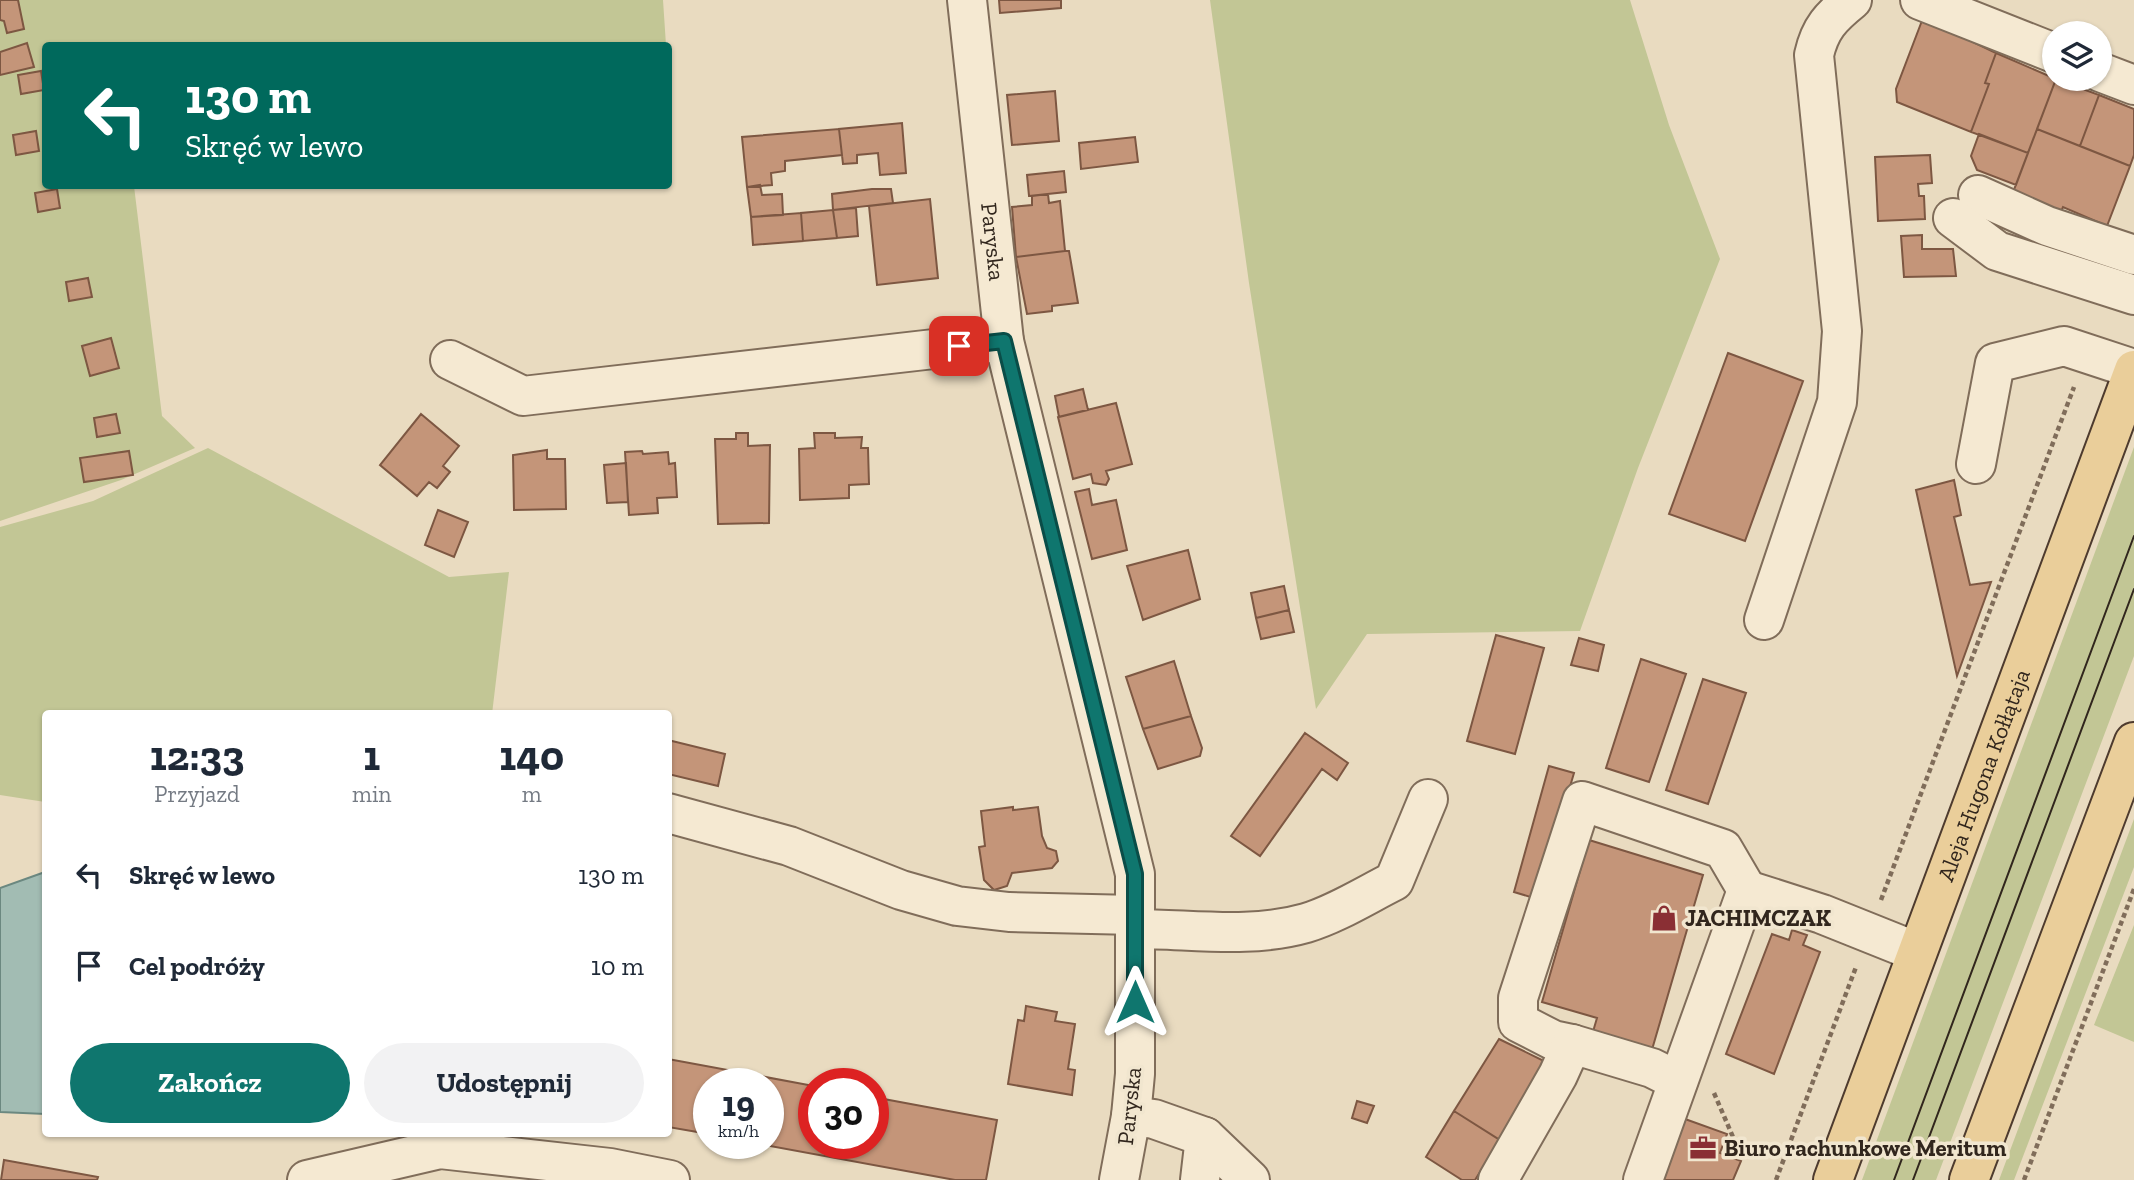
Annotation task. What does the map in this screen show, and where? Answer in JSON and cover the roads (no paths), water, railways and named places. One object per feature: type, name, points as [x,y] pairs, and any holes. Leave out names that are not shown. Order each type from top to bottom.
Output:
[{"type":"main road","name":"Aleja Hugona Kołłątaja","points":[[1833,1180],[2134,369]]},
{"type":"main road","points":[[1969,1180],[2134,742]]},
{"type":"street","name":"Paryska","points":[[967,0],[1004,341],[1135,874],[1135,1074],[1131,1116],[1119,1180]]},
{"type":"street","points":[[1763,620],[1837,402],[1842,331],[1814,55],[1818,35],[1828,19],[1852,0]]},
{"type":"street","points":[[1920,0],[2042,48]]},
{"type":"street","points":[[2112,77],[2134,85]]},
{"type":"street","points":[[2134,255],[2047,226],[1966,206],[1997,251],[2134,295]]},
{"type":"street","points":[[450,360],[523,396],[1004,341]]},
{"type":"street","points":[[1976,464],[1995,363],[2064,346],[2134,369]]},
{"type":"street","points":[[672,814],[789,846],[901,890],[957,906],[1135,922],[1219,935],[1306,923],[1394,881],[1428,799]]},
{"type":"street","points":[[1695,1085],[1653,1068],[1553,1041],[1518,1022],[1518,998],[1582,801],[1723,849],[1747,890],[1822,914],[1917,952]]},
{"type":"street","points":[[1643,1180],[1695,1085],[1747,890]]},
{"type":"street","points":[[1498,1180],[1558,1075],[1572,1044]]},
{"type":"street","points":[[1131,1116],[1154,1119],[1205,1137],[1250,1180]]},
{"type":"street","points":[[1200,1180],[1205,1137]]},
{"type":"street","points":[[307,1180],[437,1165],[670,1180]]},
{"type":"water","points":[[42,873],[42,1114],[0,1112],[0,888]]},
{"type":"tram line","points":[[1894,1180],[2134,536]]},
{"type":"tram line","points":[[1913,1180],[2134,589]]},
{"type":"place","name":"JACHIMCZAK","points":[[1664,918]]},
{"type":"place","name":"Biuro rachunkowe Meritum","points":[[1703,1148]]}]
